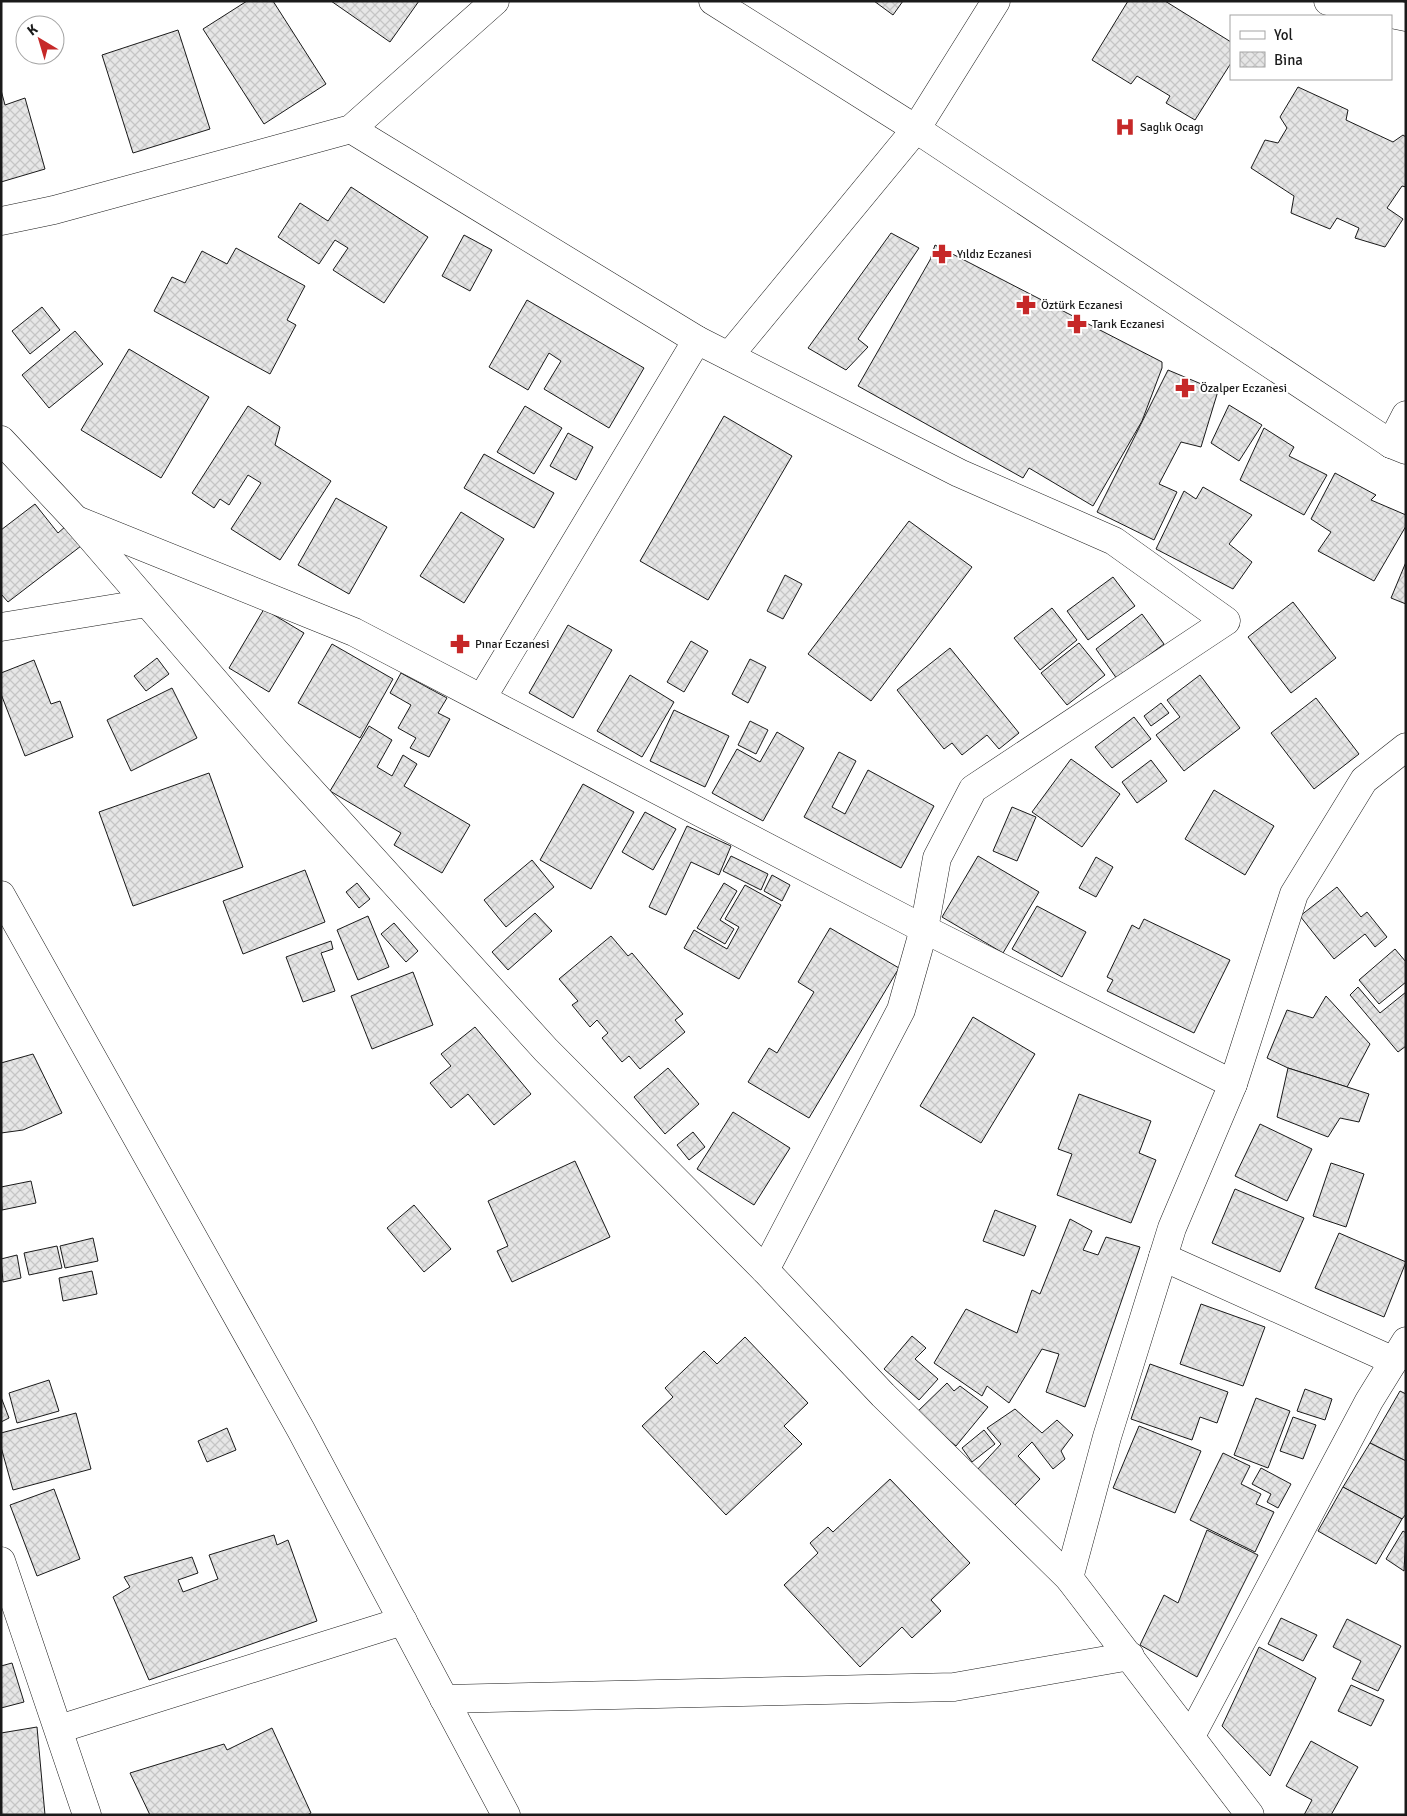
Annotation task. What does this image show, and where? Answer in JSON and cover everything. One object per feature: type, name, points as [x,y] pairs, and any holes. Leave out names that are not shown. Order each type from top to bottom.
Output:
[{"type":"street","points":[[1,221],[63,208],[351,129],[495,1]]},
{"type":"street","points":[[713,1],[916,129],[1399,447],[1406,415]]},
{"type":"street","points":[[729,356],[916,129],[996,1]]},
{"type":"street","points":[[1328,1],[1406,17]]},
{"type":"street","points":[[351,129],[697,340],[960,473],[1114,541],[1226,621],[973,789],[937,858],[924,929],[901,1010],[764,1270]]},
{"type":"street","points":[[482,698],[697,340]]},
{"type":"street","points":[[1,440],[75,519],[275,751],[546,1050],[764,1270],[883,1396],[1070,1578],[1250,1815]]},
{"type":"street","points":[[75,519],[354,632],[924,929],[1233,1084]]},
{"type":"street","points":[[1,627],[147,603]]},
{"type":"street","points":[[1070,1578],[1107,1437],[1172,1228],[1233,1084],[1294,894],[1364,780],[1406,747]]},
{"type":"street","points":[[1,895],[302,1430],[506,1815]]},
{"type":"street","points":[[1163,1257],[1400,1351],[1369,1401],[1191,1736]]},
{"type":"street","points":[[1,1561],[87,1815]]},
{"type":"street","points":[[58,1729],[403,1621]]},
{"type":"street","points":[[444,1698],[954,1688],[1130,1656]]},
{"type":"building","points":[[247,1],[273,1],[326,84],[264,124],[203,29]]},
{"type":"building","points":[[331,1],[419,1],[390,42]]},
{"type":"building","points":[[874,1],[903,1],[893,15]]},
{"type":"building","points":[[1128,1],[1165,1],[1230,41],[1230,65],[1195,120],[1166,103],[1170,96],[1137,76],[1131,84],[1092,60]]},
{"type":"building","points":[[178,30],[210,129],[133,153],[102,55]]},
{"type":"building","points":[[1298,87],[1348,110],[1346,120],[1393,142],[1403,135],[1406,137],[1406,187],[1402,186],[1387,208],[1403,219],[1385,247],[1355,238],[1359,228],[1337,218],[1330,229],[1291,213],[1294,196],[1251,168],[1265,140],[1278,143],[1287,128],[1280,117]]},
{"type":"building","points":[[1,90],[5,105],[25,98],[45,169],[1,182]]},
{"type":"building","points":[[351,187],[428,237],[384,303],[333,270],[348,248],[335,240],[319,264],[278,237],[300,203],[328,221]]},
{"type":"building","points":[[891,233],[919,248],[858,339],[868,347],[846,370],[808,348]]},
{"type":"building","points":[[464,235],[492,250],[470,291],[442,276]]},
{"type":"building","points":[[935,245],[1162,362],[1162,368],[1142,421],[1093,506],[1029,468],[1023,478],[858,386],[930,260]]},
{"type":"building","points":[[236,248],[305,286],[287,320],[296,325],[270,374],[154,311],[172,277],[185,283],[202,251],[227,264]]},
{"type":"building","points":[[527,300],[644,368],[609,428],[544,389],[561,361],[549,353],[528,390],[489,367]]},
{"type":"building","points":[[42,307],[60,330],[30,354],[12,331]]},
{"type":"building","points":[[75,331],[103,364],[49,408],[22,375]]},
{"type":"building","points":[[129,349],[209,397],[161,478],[81,430]]},
{"type":"building","points":[[1168,370],[1218,391],[1201,447],[1181,442],[1159,484],[1177,492],[1154,540],[1097,512]]},
{"type":"building","points":[[1229,405],[1262,425],[1239,461],[1211,443]]},
{"type":"building","points":[[248,406],[280,427],[275,445],[331,481],[280,560],[231,529],[261,483],[248,475],[229,505],[220,499],[214,508],[192,493]]},
{"type":"building","points":[[525,406],[562,428],[534,474],[497,452]]},
{"type":"building","points":[[724,416],[792,456],[708,600],[640,561]]},
{"type":"building","points":[[1264,428],[1294,447],[1289,456],[1327,475],[1304,515],[1240,480]]},
{"type":"building","points":[[568,433],[593,447],[576,480],[550,466]]},
{"type":"building","points":[[484,454],[554,493],[534,528],[464,488]]},
{"type":"building","points":[[1335,473],[1376,495],[1371,500],[1406,515],[1406,526],[1374,581],[1318,551],[1331,532],[1311,519]]},
{"type":"building","points":[[1203,487],[1252,515],[1229,544],[1252,562],[1233,589],[1156,549],[1184,491],[1196,499]]},
{"type":"building","points":[[336,498],[387,527],[349,594],[298,565]]},
{"type":"building","points":[[35,504],[58,533],[66,526],[81,546],[8,602],[1,594],[1,530]]},
{"type":"building","points":[[461,512],[504,539],[464,603],[420,576]]},
{"type":"building","points":[[909,521],[972,567],[871,701],[808,654]]},
{"type":"building","points":[[1406,562],[1406,604],[1391,598]]},
{"type":"building","points":[[785,575],[802,584],[783,619],[767,611]]},
{"type":"building","points":[[1113,577],[1135,606],[1088,640],[1067,611]]},
{"type":"building","points":[[1293,602],[1336,658],[1291,693],[1248,637]]},
{"type":"building","points":[[1052,608],[1077,640],[1040,670],[1014,638]]},
{"type":"building","points":[[264,609],[304,633],[269,692],[229,668]]},
{"type":"building","points":[[1142,614],[1164,644],[1117,679],[1096,649]]},
{"type":"building","points":[[568,625],[612,650],[573,718],[529,693]]},
{"type":"building","points":[[691,641],[708,651],[684,692],[667,682]]},
{"type":"building","points":[[1079,643],[1105,675],[1067,705],[1041,673]]},
{"type":"building","points":[[332,644],[393,679],[360,738],[298,703]]},
{"type":"building","points":[[950,648],[1019,733],[999,749],[987,735],[962,755],[952,743],[944,749],[897,690]]},
{"type":"building","points":[[157,658],[169,674],[146,691],[134,676]]},
{"type":"building","points":[[750,659],[766,667],[748,703],[732,694]]},
{"type":"building","points":[[34,660],[51,704],[60,701],[73,737],[25,756],[1,694],[1,673]]},
{"type":"building","points":[[401,673],[447,698],[438,713],[450,719],[429,757],[410,748],[416,738],[398,728],[411,705],[390,693]]},
{"type":"building","points":[[630,675],[674,702],[642,757],[597,731]]},
{"type":"building","points":[[1200,675],[1240,728],[1184,771],[1156,735],[1180,717],[1167,700]]},
{"type":"building","points":[[172,688],[197,738],[131,771],[107,720]]},
{"type":"building","points":[[1316,698],[1359,754],[1314,789],[1271,733]]},
{"type":"building","points":[[1161,703],[1169,713],[1151,726],[1144,716]]},
{"type":"building","points":[[674,710],[729,736],[705,787],[650,761]]},
{"type":"building","points":[[1134,717],[1151,739],[1112,768],[1095,747]]},
{"type":"building","points":[[750,721],[768,730],[756,754],[738,745]]},
{"type":"building","points":[[369,726],[392,740],[377,767],[392,776],[403,755],[417,764],[404,786],[470,825],[442,873],[394,845],[401,833],[330,791]]},
{"type":"building","points":[[777,732],[804,748],[763,821],[712,793],[737,749],[760,762]]},
{"type":"building","points":[[839,752],[856,761],[832,807],[845,814],[868,770],[934,806],[901,868],[804,817]]},
{"type":"building","points":[[1071,759],[1120,794],[1082,847],[1032,812]]},
{"type":"building","points":[[1151,760],[1167,781],[1137,803],[1122,782]]},
{"type":"building","points":[[209,773],[243,867],[133,906],[99,812]]},
{"type":"building","points":[[583,784],[634,812],[591,889],[540,860]]},
{"type":"building","points":[[1214,790],[1274,826],[1245,875],[1185,839]]},
{"type":"building","points":[[1012,807],[1036,817],[1017,861],[993,851]]},
{"type":"building","points":[[645,812],[676,829],[653,870],[622,852]]},
{"type":"building","points":[[687,826],[731,846],[719,875],[691,862],[666,915],[649,907]]},
{"type":"building","points":[[731,856],[768,874],[761,890],[723,871]]},
{"type":"building","points":[[978,856],[1039,892],[1003,953],[942,917]]},
{"type":"building","points":[[1096,857],[1113,867],[1096,897],[1079,888]]},
{"type":"building","points":[[532,860],[554,887],[506,927],[484,900]]},
{"type":"building","points":[[305,870],[325,922],[243,954],[223,901]]},
{"type":"building","points":[[772,875],[790,885],[782,901],[764,891]]},
{"type":"building","points":[[357,883],[370,899],[359,908],[346,892]]},
{"type":"building","points":[[724,883],[737,891],[720,920],[734,929],[725,944],[697,928]]},
{"type":"building","points":[[745,885],[781,905],[739,979],[684,948],[694,930],[727,949],[739,927],[725,919]]},
{"type":"building","points":[[1337,887],[1361,917],[1367,912],[1387,937],[1375,947],[1365,934],[1334,959],[1300,916]]},
{"type":"building","points":[[1037,906],[1086,932],[1062,977],[1012,949]]},
{"type":"building","points":[[535,913],[552,931],[508,970],[492,952]]},
{"type":"building","points":[[368,916],[389,967],[358,980],[337,930]]},
{"type":"building","points":[[1144,919],[1230,960],[1194,1033],[1107,991],[1113,980],[1107,977],[1132,925],[1139,929]]},
{"type":"building","points":[[394,923],[418,951],[406,962],[381,934]]},
{"type":"building","points":[[830,928],[899,968],[809,1118],[748,1082],[769,1048],[777,1053],[814,992],[798,982]]},
{"type":"building","points":[[611,936],[628,956],[632,953],[683,1014],[675,1020],[685,1032],[640,1069],[629,1056],[622,1062],[602,1038],[608,1033],[597,1020],[590,1027],[572,1005],[578,1001],[559,979]]},
{"type":"building","points":[[331,941],[333,949],[321,953],[335,991],[303,1002],[286,957]]},
{"type":"building","points":[[1395,949],[1406,962],[1406,982],[1379,1004],[1359,980]]},
{"type":"building","points":[[413,972],[433,1025],[372,1049],[351,996]]},
{"type":"building","points":[[1358,987],[1380,1013],[1406,992],[1406,1046],[1398,1052],[1350,995]]},
{"type":"building","points":[[1326,996],[1370,1044],[1347,1087],[1288,1068],[1267,1058],[1287,1010],[1313,1018]]},
{"type":"building","points":[[973,1017],[1035,1054],[981,1143],[920,1106]]},
{"type":"building","points":[[475,1027],[531,1094],[494,1125],[468,1094],[451,1108],[430,1083],[451,1066],[441,1054]]},
{"type":"building","points":[[33,1054],[62,1113],[23,1130],[1,1133],[1,1063]]},
{"type":"building","points":[[668,1068],[699,1104],[665,1134],[634,1097]]},
{"type":"building","points":[[1288,1068],[1369,1094],[1359,1122],[1340,1118],[1328,1137],[1277,1117]]},
{"type":"building","points":[[1079,1094],[1151,1121],[1139,1153],[1156,1160],[1131,1223],[1057,1195],[1072,1154],[1058,1149]]},
{"type":"building","points":[[733,1112],[790,1148],[754,1205],[697,1169]]},
{"type":"building","points":[[1260,1124],[1312,1149],[1287,1201],[1235,1176]]},
{"type":"building","points":[[693,1132],[705,1147],[689,1160],[677,1145]]},
{"type":"building","points":[[575,1161],[610,1237],[512,1282],[497,1251],[508,1246],[488,1201]]},
{"type":"building","points":[[1331,1163],[1364,1174],[1346,1227],[1313,1216]]},
{"type":"building","points":[[31,1181],[36,1203],[2,1210],[1,1187]]},
{"type":"building","points":[[1235,1189],[1304,1218],[1280,1272],[1212,1243]]},
{"type":"building","points":[[414,1205],[451,1249],[424,1272],[387,1228]]},
{"type":"building","points":[[995,1210],[1036,1226],[1024,1256],[983,1241]]},
{"type":"building","points":[[1070,1219],[1092,1231],[1083,1250],[1098,1255],[1106,1237],[1140,1247],[1085,1407],[1046,1392],[1059,1354],[1042,1349],[1009,1403],[987,1386],[982,1396],[934,1363],[966,1309],[1017,1333],[1032,1290],[1040,1294]]},
{"type":"building","points":[[1339,1233],[1406,1262],[1384,1317],[1315,1288]]},
{"type":"building","points":[[93,1238],[98,1261],[65,1268],[60,1246]]},
{"type":"building","points":[[57,1246],[62,1268],[29,1275],[24,1253]]},
{"type":"building","points":[[17,1255],[21,1278],[3,1282],[1,1259]]},
{"type":"building","points":[[92,1271],[97,1294],[63,1301],[59,1278]]},
{"type":"building","points":[[1201,1304],[1265,1327],[1243,1386],[1180,1364]]},
{"type":"building","points":[[912,1336],[926,1348],[915,1359],[938,1379],[919,1400],[884,1369]]},
{"type":"building","points":[[745,1337],[808,1403],[784,1426],[802,1444],[726,1515],[642,1426],[673,1397],[665,1388],[704,1351],[717,1364]]},
{"type":"building","points":[[1150,1364],[1228,1392],[1217,1423],[1200,1417],[1192,1440],[1131,1419]]},
{"type":"building","points":[[49,1380],[59,1411],[17,1423],[9,1393]]},
{"type":"building","points":[[947,1383],[954,1391],[960,1386],[988,1407],[956,1446],[916,1413]]},
{"type":"building","points":[[1305,1389],[1332,1399],[1325,1420],[1297,1411]]},
{"type":"building","points":[[1400,1391],[1406,1394],[1406,1461],[1370,1443]]},
{"type":"building","points":[[1,1397],[9,1418],[1,1422]]},
{"type":"building","points":[[1256,1398],[1290,1411],[1268,1468],[1234,1455]]},
{"type":"building","points":[[1015,1409],[1042,1433],[1057,1420],[1073,1435],[1061,1451],[1065,1459],[1053,1469],[1032,1442],[1018,1456],[1040,1479],[1014,1506],[976,1471],[1001,1444],[987,1428]]},
{"type":"building","points":[[76,1413],[91,1469],[13,1490],[1,1447],[1,1433]]},
{"type":"building","points":[[1293,1417],[1316,1425],[1303,1459],[1280,1451]]},
{"type":"building","points":[[1139,1426],[1201,1451],[1175,1513],[1113,1488]]},
{"type":"building","points":[[227,1428],[236,1450],[207,1462],[198,1441]]},
{"type":"building","points":[[984,1430],[995,1444],[972,1462],[962,1448]]},
{"type":"building","points":[[1370,1443],[1406,1461],[1406,1514],[1402,1519],[1343,1487]]},
{"type":"building","points":[[1223,1453],[1250,1466],[1241,1484],[1261,1494],[1256,1504],[1274,1512],[1255,1552],[1190,1520]]},
{"type":"building","points":[[1261,1468],[1291,1484],[1278,1508],[1267,1502],[1271,1494],[1252,1484]]},
{"type":"building","points":[[890,1479],[970,1563],[931,1600],[941,1611],[912,1638],[902,1627],[860,1667],[784,1585],[818,1553],[810,1543],[828,1527],[833,1532]]},
{"type":"building","points":[[1343,1487],[1402,1519],[1376,1564],[1318,1531]]},
{"type":"building","points":[[54,1489],[80,1559],[37,1576],[10,1505]]},
{"type":"building","points":[[1207,1530],[1258,1555],[1197,1677],[1140,1645],[1164,1595],[1178,1603]]},
{"type":"building","points":[[1403,1531],[1406,1533],[1404,1571],[1386,1559]]},
{"type":"building","points":[[274,1535],[277,1545],[288,1540],[317,1621],[149,1680],[113,1597],[130,1587],[124,1577],[192,1557],[198,1573],[178,1580],[183,1592],[218,1579],[209,1555]]},
{"type":"building","points":[[1281,1618],[1317,1635],[1303,1661],[1268,1644]]},
{"type":"building","points":[[1347,1619],[1401,1646],[1378,1691],[1352,1679],[1361,1661],[1333,1647]]},
{"type":"building","points":[[1259,1647],[1316,1678],[1270,1776],[1222,1726]]},
{"type":"building","points":[[12,1663],[24,1702],[1,1708],[1,1666]]},
{"type":"building","points":[[1351,1685],[1384,1700],[1371,1726],[1338,1711]]},
{"type":"building","points":[[37,1727],[45,1815],[1,1815],[1,1733]]},
{"type":"building","points":[[272,1728],[311,1813],[307,1815],[150,1815],[130,1773],[224,1744],[227,1750]]},
{"type":"building","points":[[1311,1741],[1358,1767],[1331,1815],[1304,1815],[1312,1800],[1286,1786]]},
{"type":"place","name":"Saglık Ocagı","points":[[1125,127]]},
{"type":"place","name":"Yıldız Eczanesi","points":[[942,254]]},
{"type":"place","name":"Öztürk Eczanesi","points":[[1026,305]]},
{"type":"place","name":"Tarık Eczanesi","points":[[1077,324]]},
{"type":"place","name":"Özalper Eczanesi","points":[[1185,388]]},
{"type":"place","name":"Pınar Eczanesi","points":[[460,644]]}]
